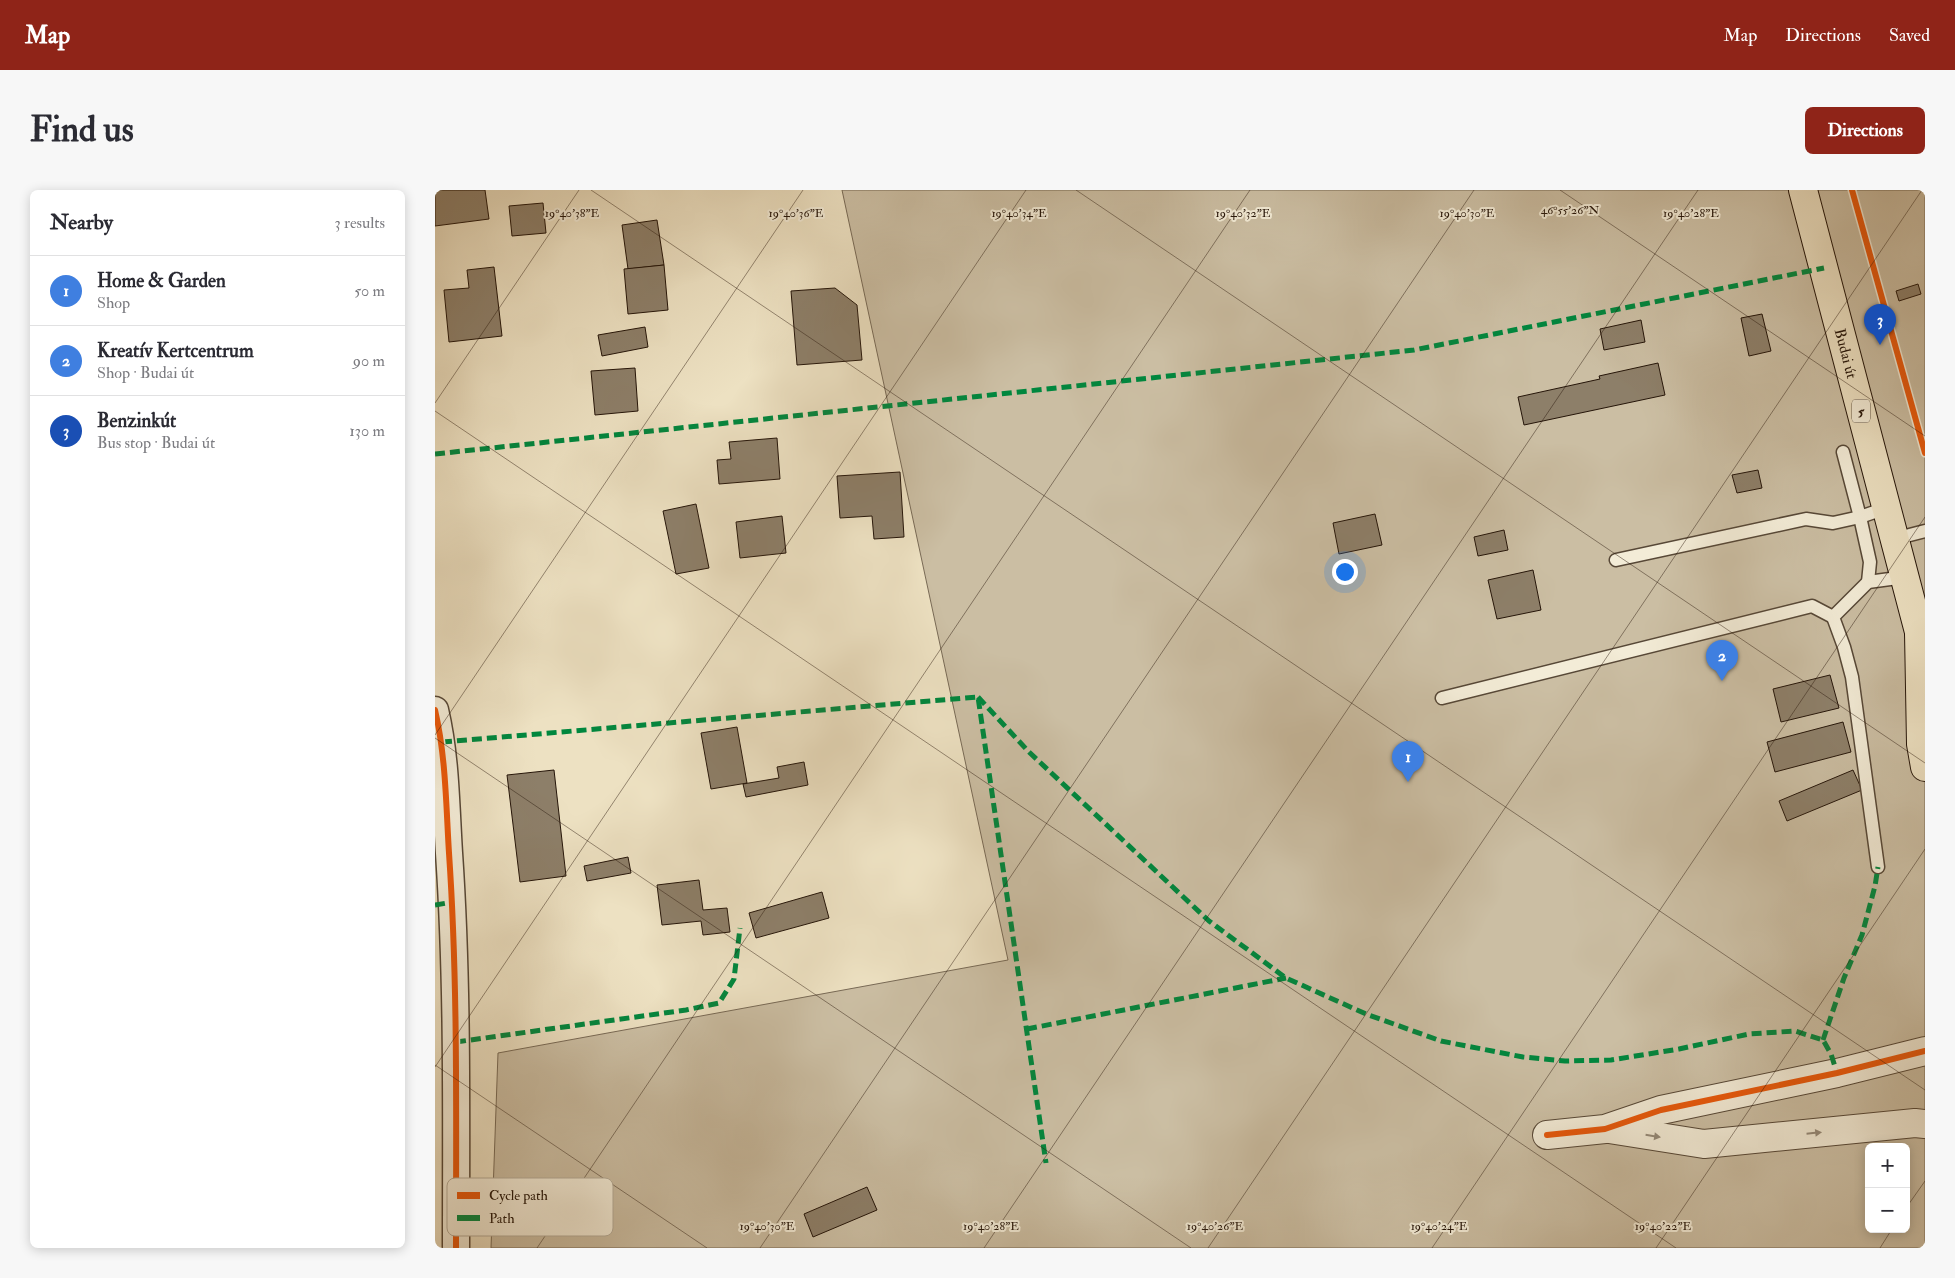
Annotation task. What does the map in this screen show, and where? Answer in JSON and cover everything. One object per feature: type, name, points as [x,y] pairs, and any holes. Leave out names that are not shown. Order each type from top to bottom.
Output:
[{"type":"main road","name":"Budai út","points":[[1803,190],[1922,638],[1921,744],[1925,768]]},
{"type":"street","points":[[435,710],[442,742],[453,902],[457,1042],[457,1178]]},
{"type":"street","points":[[1547,1135],[1605,1129],[1661,1110],[1837,1073],[1925,1051]]},
{"type":"street","points":[[1605,1129],[1703,1144],[1915,1123],[1925,1124]]},
{"type":"lane","points":[[1843,452],[1861,517],[1870,562],[1868,582]]},
{"type":"lane","points":[[1616,560],[1806,519],[1833,523],[1861,517],[1886,508]]},
{"type":"lane","points":[[1895,538],[1925,531]]},
{"type":"lane","points":[[1833,617],[1868,582],[1905,577]]},
{"type":"lane","points":[[1441,698],[1812,606],[1833,617],[1852,677],[1878,867]]},
{"type":"shaded area","points":[[842,190],[1925,190],[1925,1248],[491,1248],[491,1236],[613,1236],[613,1178],[494,1178],[498,1053],[1008,960]]},
{"type":"building","points":[[435,190],[485,190],[489,219],[435,226]]},
{"type":"building","points":[[543,203],[546,233],[512,236],[509,206]]},
{"type":"building","points":[[657,220],[664,265],[628,269],[622,225]]},
{"type":"building","points":[[664,265],[668,310],[628,314],[624,269]]},
{"type":"building","points":[[494,267],[502,336],[449,342],[444,290],[469,288],[467,270]]},
{"type":"building","points":[[1918,284],[1921,294],[1899,301],[1896,291]]},
{"type":"building","points":[[835,288],[857,305],[862,360],[797,365],[791,291]]},
{"type":"building","points":[[1762,314],[1771,351],[1749,356],[1741,318]]},
{"type":"building","points":[[1641,320],[1645,342],[1604,350],[1600,329]]},
{"type":"building","points":[[645,327],[648,347],[602,356],[598,335]]},
{"type":"building","points":[[1658,363],[1665,395],[1524,425],[1518,397],[1600,379],[1599,376]]},
{"type":"building","points":[[635,368],[638,411],[595,415],[591,371]]},
{"type":"building","points":[[777,438],[780,479],[719,484],[717,460],[731,459],[729,442]]},
{"type":"building","points":[[1758,470],[1762,488],[1737,493],[1732,475]]},
{"type":"building","points":[[900,472],[904,537],[874,539],[872,516],[840,518],[837,476]]},
{"type":"building","points":[[696,504],[709,568],[676,574],[663,511]]},
{"type":"building","points":[[1375,514],[1382,545],[1339,554],[1333,523]]},
{"type":"building","points":[[782,516],[786,553],[740,558],[736,522]]},
{"type":"building","points":[[1504,530],[1508,550],[1478,556],[1474,537]]},
{"type":"building","points":[[1533,570],[1541,610],[1497,619],[1488,580]]},
{"type":"building","points":[[1830,675],[1839,708],[1781,722],[1773,689]]},
{"type":"building","points":[[1843,722],[1851,752],[1775,772],[1767,742]]},
{"type":"building","points":[[737,727],[747,783],[711,789],[701,733]]},
{"type":"building","points":[[804,762],[808,785],[746,797],[743,784],[779,778],[777,767]]},
{"type":"building","points":[[554,770],[566,876],[520,882],[507,775]]},
{"type":"building","points":[[1853,770],[1862,790],[1787,821],[1779,801]]},
{"type":"building","points":[[628,857],[631,873],[587,881],[584,866]]},
{"type":"building","points":[[699,880],[703,910],[727,908],[730,932],[703,935],[701,921],[662,925],[657,885]]},
{"type":"building","points":[[822,892],[829,918],[756,938],[749,913]]},
{"type":"building","points":[[867,1187],[877,1210],[813,1237],[804,1214]]},
{"type":"marked path","points":[[435,454],[1414,350],[1824,268]]},
{"type":"marked path","points":[[978,697],[1029,752],[1209,921],[1286,978],[1366,1014],[1441,1041],[1523,1057],[1565,1061],[1611,1060],[1679,1049],[1749,1034],[1795,1031],[1823,1040],[1831,1054],[1837,1073]]},
{"type":"marked path","points":[[442,742],[978,697],[1046,1163]]},
{"type":"marked path","points":[[1823,1040],[1844,978],[1862,935],[1878,867]]},
{"type":"marked path","points":[[435,905],[453,902]]},
{"type":"marked path","points":[[456,1042],[686,1010],[719,1003],[734,979],[740,928]]},
{"type":"marked path","points":[[1027,1029],[1286,978]]},
{"type":"cycle path","points":[[1852,190],[1925,453]]},
{"type":"cycle path","points":[[435,710],[445,782],[452,902],[456,1050],[456,1178]]},
{"type":"cycle path","points":[[1547,1135],[1605,1129],[1661,1110],[1837,1073],[1925,1051]]},
{"type":"cycle path","points":[[456,1236],[456,1248]]},
{"type":"place","name":"Benzinkút","points":[[1880,345]]},
{"type":"place","name":"Kreatív Kertcentrum","points":[[1722,681]]},
{"type":"place","name":"Home & Garden","points":[[1408,782]]}]
